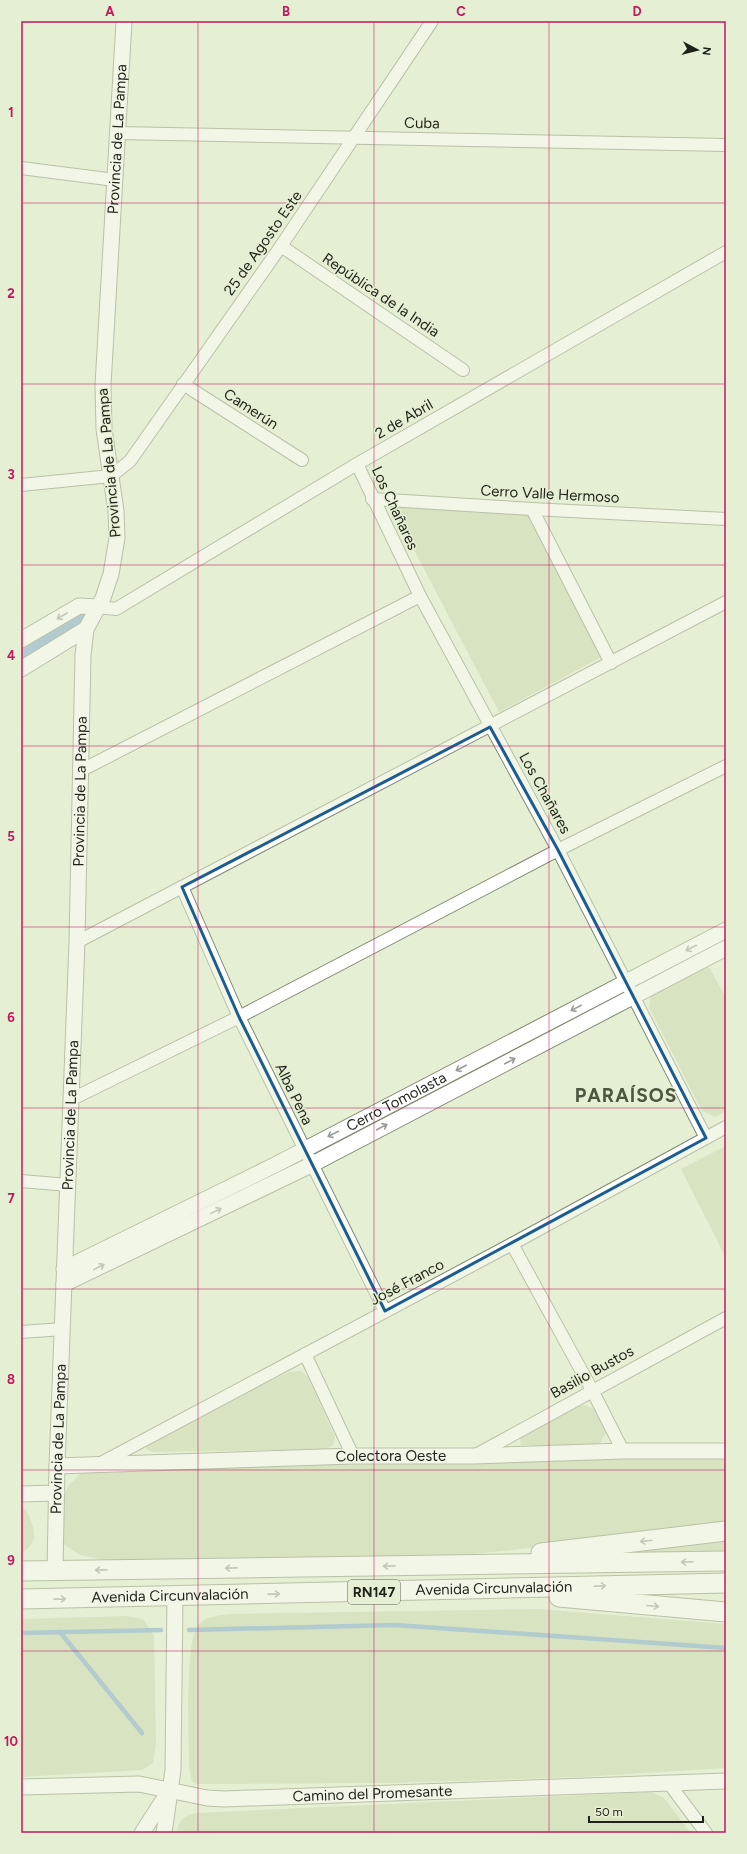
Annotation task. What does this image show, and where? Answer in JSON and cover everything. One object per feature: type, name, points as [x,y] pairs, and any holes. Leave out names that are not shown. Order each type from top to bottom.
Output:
[{"type":"highway","points":[[420,1566],[567,1551],[726,1531]]},
{"type":"highway","name":"Avenida Circunvalación","points":[[21,1571],[726,1561]]},
{"type":"highway","name":"Avenida Circunvalación","points":[[21,1599],[175,1597],[726,1583]]},
{"type":"highway","points":[[474,1590],[726,1612]]},
{"type":"street","name":"Provincia de La Pampa","points":[[55,1570],[57,1466],[77,942],[83,655],[86,629],[98,607],[111,574],[117,538],[116,511],[104,429],[103,385],[124,21]]},
{"type":"street","name":"25 de Agosto Este","points":[[111,476],[130,461],[281,246],[432,21]]},
{"type":"street","name":"Cuba","points":[[118,133],[726,145]]},
{"type":"street","points":[[21,168],[115,180]]},
{"type":"street","name":"República de la India","points":[[281,246],[463,370]]},
{"type":"street","name":"2 de Abril","points":[[98,607],[116,609],[357,464],[726,252]]},
{"type":"street","name":"Camerún","points":[[183,384],[302,460]]},
{"type":"street","name":"Los Chañares","points":[[357,464],[372,499],[420,596],[558,850],[706,1138]]},
{"type":"street","points":[[21,485],[111,476]]},
{"type":"street","name":"Cerro Valle Hermoso","points":[[372,499],[532,510],[726,519]]},
{"type":"street","points":[[532,510],[611,663]]},
{"type":"street","points":[[80,771],[420,596]]},
{"type":"street","points":[[77,942],[490,727],[726,602]]},
{"type":"street","points":[[21,640],[79,606],[98,607]]},
{"type":"street","points":[[21,668],[86,629]]},
{"type":"street","points":[[70,1100],[239,1017],[558,850],[726,766]]},
{"type":"street","name":"Alba Pena","points":[[182,887],[239,1017],[311,1165],[386,1311]]},
{"type":"street","name":"Cerro Tomolasta","points":[[64,1268],[304,1150],[726,930]]},
{"type":"street","name":"Cerro Tomolasta","points":[[64,1284],[311,1165],[726,948]]},
{"type":"street","name":"José Franco","points":[[101,1463],[512,1244],[726,1127]]},
{"type":"street","points":[[21,1181],[68,1185]]},
{"type":"street","points":[[512,1244],[592,1390],[623,1451]]},
{"type":"street","name":"Basilio Bustos","points":[[474,1456],[592,1390],[726,1318]]},
{"type":"street","points":[[21,1332],[63,1329]]},
{"type":"street","points":[[305,1354],[353,1456]]},
{"type":"street","name":"Colectora Oeste","points":[[57,1466],[101,1463],[353,1456],[474,1456],[623,1451],[726,1451]]},
{"type":"street","points":[[21,1494],[57,1494]]},
{"type":"street","points":[[166,1829],[169,1792],[173,1770],[175,1597]]},
{"type":"street","name":"Camino del Promesante","points":[[21,1787],[139,1784],[169,1792],[206,1798],[224,1799],[726,1781]]},
{"type":"street","points":[[668,1782],[706,1833]]},
{"type":"street","points":[[142,1833],[169,1792]]},
{"type":"highlighted area","points":[[490,727],[558,850],[706,1138],[385,1311],[239,1017],[182,887]]},
{"type":"green space","points":[[391,506],[527,513],[601,657],[499,712]]},
{"type":"green space","points":[[78,611],[84,621],[21,659],[21,645]]},
{"type":"green space","points":[[708,965],[726,998],[726,1111],[715,1117],[702,1111],[649,1007],[651,996]]},
{"type":"green space","points":[[608,998],[609,1002],[324,1150],[322,1146]]},
{"type":"green space","points":[[726,1146],[726,1258],[681,1169]]},
{"type":"green space","points":[[300,1371],[308,1377],[335,1437],[333,1445],[326,1449],[152,1452],[146,1449],[147,1442],[289,1372]]},
{"type":"green space","points":[[585,1405],[594,1409],[606,1433],[600,1443],[594,1445],[521,1445],[520,1438],[578,1406]]},
{"type":"green space","points":[[726,1457],[726,1525],[462,1555],[105,1560],[80,1555],[60,1542],[62,1503],[68,1486],[81,1473],[103,1469]]},
{"type":"green space","points":[[21,1508],[26,1510],[34,1534],[31,1544],[21,1553]]},
{"type":"green space","points":[[726,1537],[726,1552],[641,1554],[648,1545]]},
{"type":"green space","points":[[538,1609],[726,1624],[726,1768],[580,1777],[391,1783],[197,1784],[192,1782],[189,1767],[189,1669],[194,1633],[199,1624],[206,1619],[228,1614]]},
{"type":"green space","points":[[127,1616],[143,1619],[154,1635],[156,1744],[153,1763],[142,1770],[21,1777],[21,1619]]},
{"type":"green space","points":[[651,1792],[664,1798],[691,1833],[177,1833],[178,1825],[182,1819],[188,1815],[196,1813]]},
{"type":"waterway","points":[[21,654],[84,618]]},
{"type":"waterway","points":[[189,1630],[395,1625],[726,1648]]},
{"type":"waterway","points":[[21,1633],[161,1630]]},
{"type":"waterway","points":[[60,1632],[142,1733]]},
{"type":"district","name":"PARAÍSOS","points":[[626,1095]]}]
